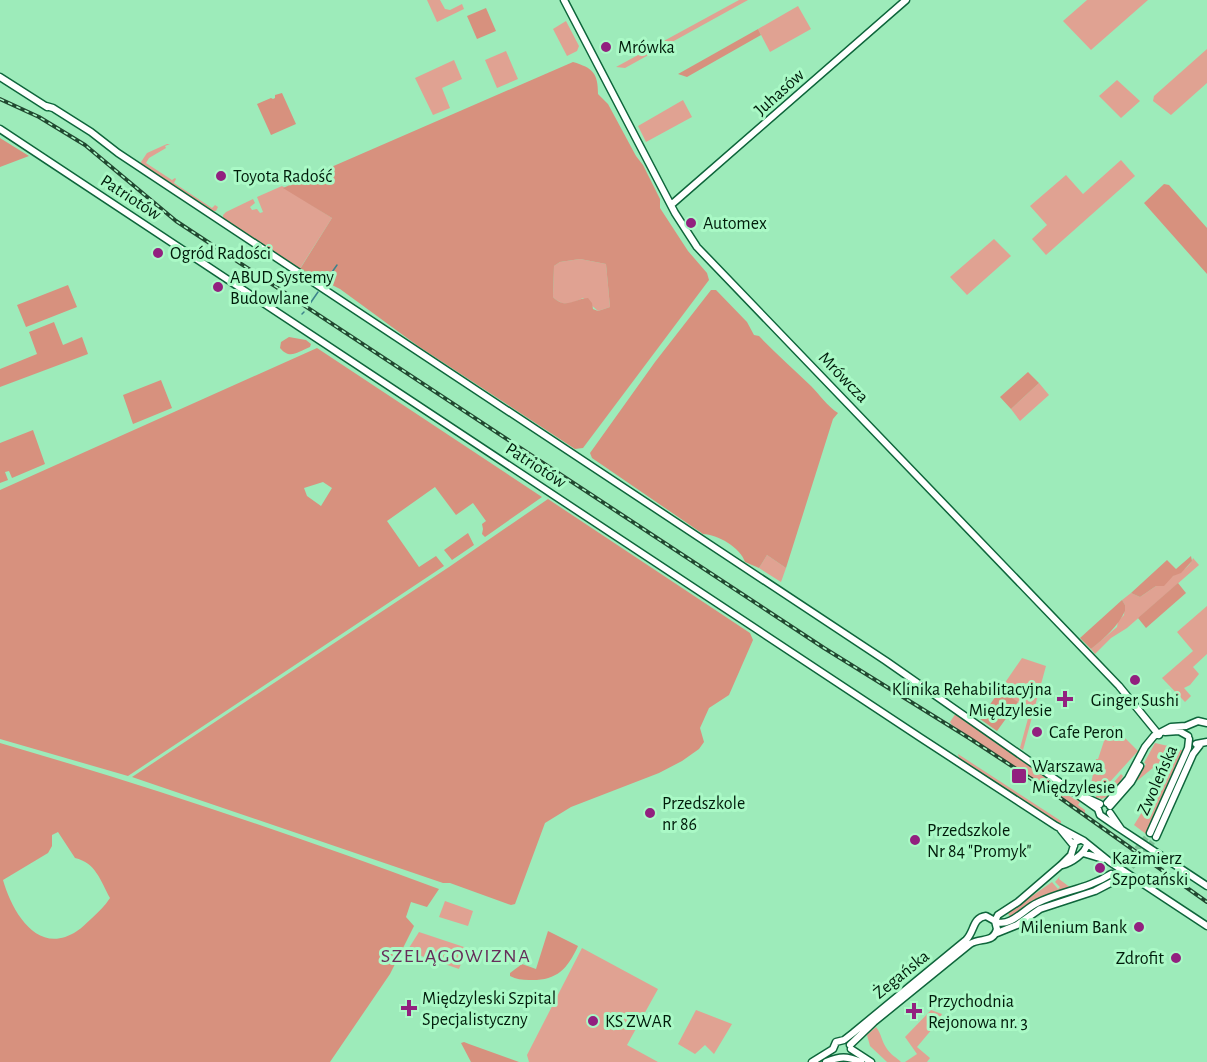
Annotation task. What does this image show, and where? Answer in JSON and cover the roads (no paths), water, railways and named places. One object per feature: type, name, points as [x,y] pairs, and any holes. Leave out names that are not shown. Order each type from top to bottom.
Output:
[{"type":"main road","name":"Mrówcza","points":[[564,0],[671,205],[697,247],[1101,666],[1159,734]]},
{"type":"main road","name":"Juhasów","points":[[671,205],[906,0]]},
{"type":"main road","name":"Patriotów","points":[[0,77],[80,130],[93,135],[886,661],[1082,797],[1105,808],[1121,829],[1207,886]]},
{"type":"main road","name":"Patriotów","points":[[0,129],[1056,826],[1084,842],[1107,860]]},
{"type":"main road","name":"Zwoleńska","points":[[1105,808],[1131,782],[1151,744],[1159,734],[1172,727],[1205,720]]},
{"type":"main road","points":[[1192,724],[1188,730],[1189,737],[1195,744],[1203,743]]},
{"type":"main road","name":"Zwoleńska","points":[[1159,734],[1176,731],[1189,737],[1188,748],[1153,835],[1194,752],[1203,743]]},
{"type":"main road","name":"Patriotów","points":[[1056,826],[1074,847]]},
{"type":"main road","points":[[997,933],[996,917],[1061,865],[1071,855],[1076,841],[1084,842],[1087,848],[1082,853],[1069,863],[1061,865]]},
{"type":"main road","points":[[1074,847],[1076,852],[1107,860],[1205,926]]},
{"type":"main road","points":[[986,916],[999,924],[1009,921],[1038,902],[1088,886],[1111,874]]},
{"type":"main road","points":[[1007,908],[978,918],[973,928],[975,935],[980,939],[990,939],[997,933],[1017,925],[1040,909],[1095,891],[1118,879]]},
{"type":"main road","name":"Żegańska","points":[[844,1040],[966,940],[973,928]]},
{"type":"main road","name":"Żegańska","points":[[850,1047],[886,1012],[970,944],[980,939]]},
{"type":"main road","points":[[812,1062],[833,1049],[836,1042],[844,1040],[872,1062]]},
{"type":"main road","points":[[846,1056],[850,1047]]},
{"type":"main road","points":[[833,1049],[837,1056]]},
{"type":"main road","points":[[826,1062],[837,1056],[846,1056],[861,1062]]},
{"type":"waterway","points":[[330,275],[337,265]]},
{"type":"waterway","points":[[324,283],[328,277]]},
{"type":"waterway","points":[[309,305],[318,292]]},
{"type":"tunnel","points":[[1111,874],[1128,860],[1150,833]]},
{"type":"tunnel","points":[[1118,879],[1140,859],[1156,837]]},
{"type":"railway","points":[[0,99],[39,117],[85,145],[176,221],[824,648],[1056,795],[1207,902]]},
{"type":"place","name":"Mrówka","points":[[606,47]]},
{"type":"place","name":"Toyota Radość","points":[[221,176]]},
{"type":"place","name":"Automex","points":[[691,223]]},
{"type":"place","name":"Ogród Radości","points":[[158,253]]},
{"type":"place","name":"ABUD Systemy Budowlane","points":[[218,287]]},
{"type":"place","name":"Ginger Sushi","points":[[1135,680]]},
{"type":"place","name":"Klinika Rehabilitacyjna Międzylesie","points":[[1065,699]]},
{"type":"place","name":"Cafe Peron","points":[[1037,732]]},
{"type":"place","name":"Warszawa Międzylesie","points":[[1019,776]]},
{"type":"place","name":"Przedszkole nr 86","points":[[650,813]]},
{"type":"place","name":"Przedszkole Nr 84 \"Promyk\"","points":[[915,840]]},
{"type":"place","name":"Kazimierz Szpotański","points":[[1100,868]]},
{"type":"place","name":"Milenium Bank","points":[[1139,927]]},
{"type":"place","name":"Zdrofit","points":[[1176,958]]},
{"type":"place","name":"Międzyleski Szpital Specjalistyczny","points":[[409,1008]]},
{"type":"place","name":"Przychodnia Rejonowa nr. 3","points":[[914,1011]]},
{"type":"place","name":"KS ZWAR","points":[[593,1021]]},
{"type":"district","name":"SZELĄGOWIZNA","points":[[456,955]]}]
